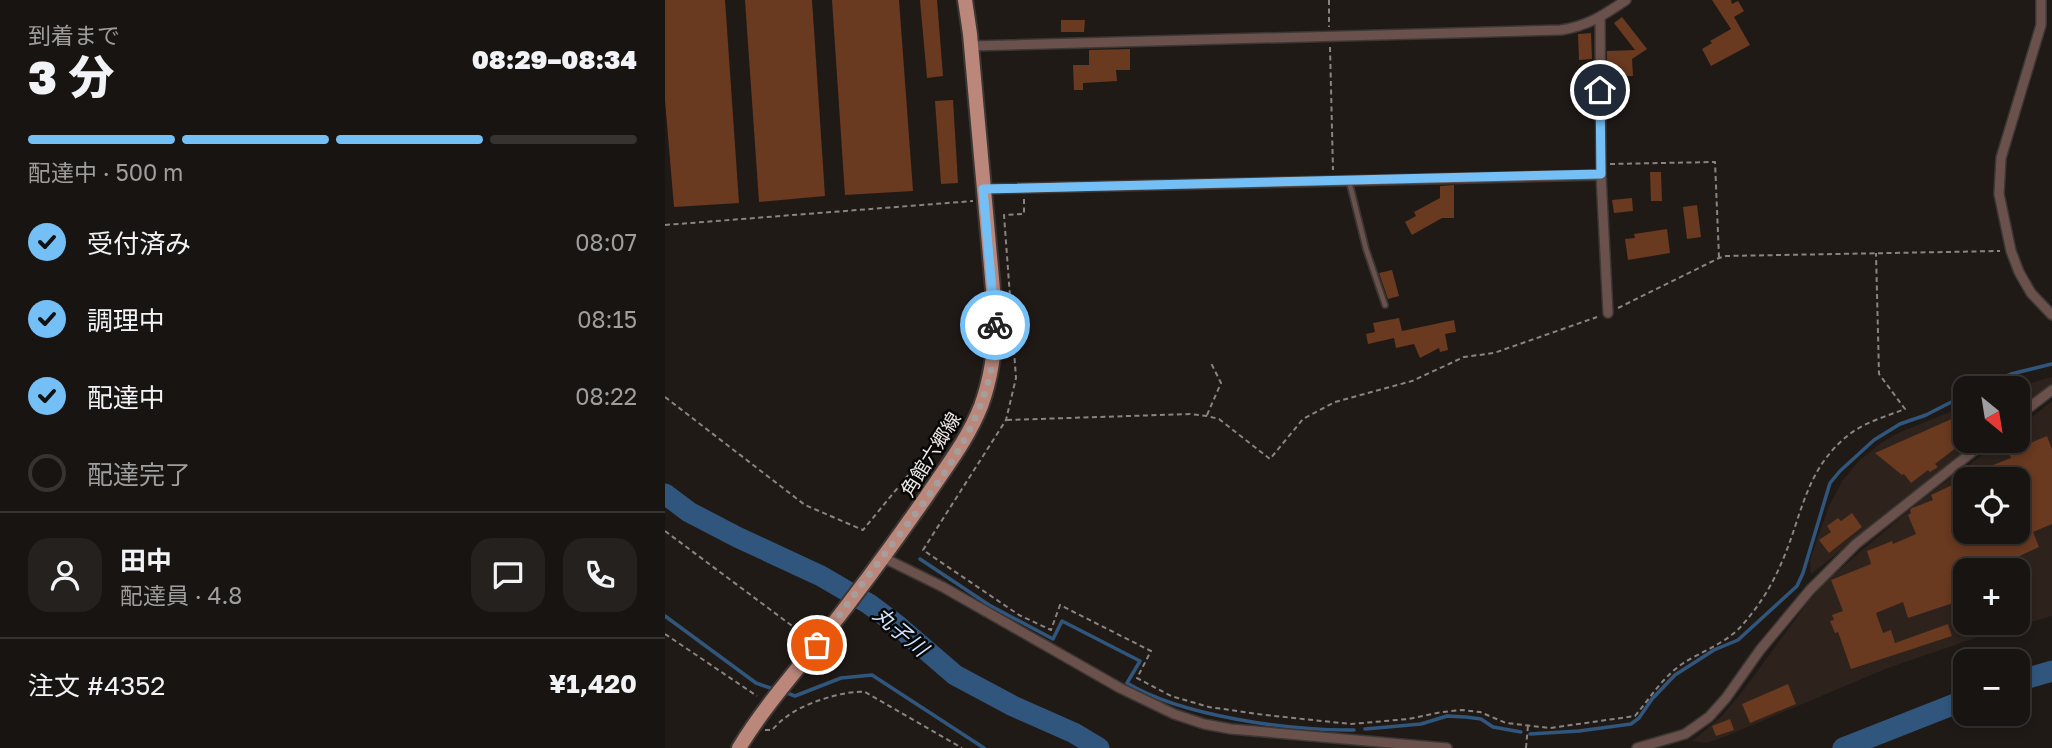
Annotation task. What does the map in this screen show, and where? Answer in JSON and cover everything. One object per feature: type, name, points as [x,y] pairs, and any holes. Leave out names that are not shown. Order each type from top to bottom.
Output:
[{"type":"main road","name":"角館六郷線","points":[[739,748],[772,700],[817,645],[882,557],[955,454],[982,404],[990,376],[996,334],[965,0]]},
{"type":"street","points":[[971,46],[1562,30],[1579,27],[1626,0]]},
{"type":"street","points":[[2041,0],[2041,25],[2001,158],[1999,194],[2011,251],[2019,272],[2031,293],[2052,315]]},
{"type":"street","points":[[1600,17],[1601,174],[1608,313]]},
{"type":"street","points":[[984,195],[1023,188],[1601,174]]},
{"type":"street","points":[[2030,407],[2052,390]]},
{"type":"street","points":[[1637,748],[1685,734],[1709,717],[1760,650],[1819,580],[1856,544],[1971,453]]},
{"type":"street","points":[[882,557],[943,587],[1120,688],[1174,715],[1231,729],[1447,748]]},
{"type":"lane","points":[[1349,180],[1366,249],[1385,305]]},
{"type":"path","points":[[1329,0],[1333,181]]},
{"type":"path","points":[[1601,164],[1715,162],[1719,258]]},
{"type":"path","points":[[1023,188],[1024,214],[1004,215],[1016,378],[1006,420],[923,550],[1019,615],[1051,630],[1060,605],[1151,651],[1137,678],[1171,696],[1209,707],[1265,716],[1351,724],[1408,719],[1462,710],[1480,712],[1506,723],[1550,728],[1635,716],[1658,686],[1680,666],[1732,635],[1744,624],[1771,586],[1783,562],[1806,495],[1817,472],[1833,450],[1853,432],[1905,409],[1879,374],[1876,253]]},
{"type":"path","points":[[665,225],[984,195]]},
{"type":"path","points":[[1006,420],[1190,414],[1207,416],[1219,419],[1270,459],[1303,419],[1335,402],[1412,381],[1464,357],[1494,352],[1608,313],[1726,256],[2011,251]]},
{"type":"path","points":[[1207,416],[1221,383],[1210,361]]},
{"type":"path","points":[[665,397],[805,505],[863,530],[937,440],[955,454]]},
{"type":"path","points":[[665,531],[817,645]]},
{"type":"path","points":[[665,634],[772,700]]},
{"type":"path","points":[[754,726],[772,730],[798,709],[854,691],[865,692],[963,748]]},
{"type":"path","points":[[1526,748],[1528,725]]},
{"type":"shaded area","points":[[2052,377],[2052,385],[2030,402],[2030,383]]},
{"type":"shaded area","points":[[2052,401],[2052,616],[2030,622],[2030,558],[1953,558],[1953,635],[1985,635],[1888,668],[1724,737],[1706,743],[1692,741],[1722,716],[1826,581],[1921,500],[1953,476],[1953,544],[2030,544],[2030,467],[1966,467],[1985,453],[2030,453],[2030,418]]},
{"type":"shaded area","points":[[1953,411],[1953,453],[1966,453],[1811,574],[1810,560],[1829,506],[1843,480],[1859,461],[1898,433]]},
{"type":"building","points":[[665,0],[725,0],[739,203],[674,207],[665,100]]},
{"type":"building","points":[[745,0],[812,0],[825,196],[759,202]]},
{"type":"building","points":[[832,0],[899,0],[913,191],[845,195]]},
{"type":"building","points":[[920,0],[937,0],[943,76],[927,78]]},
{"type":"building","points":[[1712,0],[1731,0],[1732,4],[1738,1],[1744,11],[1734,17],[1750,45],[1711,66],[1702,49],[1731,29]]},
{"type":"building","points":[[1622,17],[1647,49],[1632,59],[1633,76],[1607,77],[1607,51],[1635,50],[1614,23]]},
{"type":"building","points":[[1061,20],[1085,20],[1084,32],[1061,32]]},
{"type":"building","points":[[1591,33],[1592,59],[1579,60],[1578,34]]},
{"type":"building","points":[[1130,49],[1130,70],[1116,70],[1117,81],[1083,83],[1083,90],[1074,90],[1073,65],[1089,65],[1089,50]]},
{"type":"building","points":[[953,100],[958,183],[941,184],[935,101]]},
{"type":"building","points":[[1650,172],[1661,172],[1662,201],[1651,201]]},
{"type":"building","points":[[1454,185],[1454,218],[1442,218],[1412,235],[1405,222],[1416,216],[1414,212],[1440,198],[1440,186]]},
{"type":"building","points":[[1632,198],[1633,211],[1614,213],[1612,200]]},
{"type":"building","points":[[1697,205],[1701,237],[1687,239],[1683,207]]},
{"type":"building","points":[[1667,229],[1670,253],[1628,260],[1625,239],[1635,238],[1634,234]]},
{"type":"building","points":[[1392,270],[1399,296],[1388,299],[1379,273]]},
{"type":"building","points":[[1399,318],[1402,331],[1454,320],[1456,332],[1445,334],[1448,350],[1440,352],[1439,348],[1420,358],[1414,344],[1396,348],[1394,338],[1368,344],[1366,334],[1375,332],[1373,323]]},
{"type":"building","points":[[1953,418],[1953,450],[1935,464],[1938,467],[1930,472],[1928,470],[1911,483],[1904,474],[1875,453]]},
{"type":"building","points":[[2047,436],[2052,449],[2052,524],[2033,532],[2039,547],[2016,558],[1953,558],[1953,603],[1908,618],[1903,602],[1876,613],[1883,633],[1891,630],[1895,643],[1948,624],[1952,636],[1851,669],[1838,632],[1835,633],[1830,621],[1834,620],[1832,615],[1843,611],[1831,580],[1871,564],[1867,551],[1916,534],[1908,515],[1910,510],[1933,500],[1931,495],[1953,485],[1953,544],[2030,544],[2030,467],[1988,467],[2011,458],[2009,453],[2030,453],[2030,443]]},
{"type":"building","points":[[1852,513],[1862,527],[1829,553],[1819,540],[1831,532],[1827,526]]},
{"type":"building","points":[[1788,684],[1796,704],[1750,723],[1742,704]]},
{"type":"building","points":[[1730,719],[1734,730],[1716,736],[1712,726]]},
{"type":"waterway","points":[[2006,376],[2052,364]]},
{"type":"waterway","points":[[1530,734],[1631,724],[1639,718],[1652,699],[1675,675],[1714,650],[1738,640],[1797,586],[1830,483],[1840,471],[1874,440],[1900,424],[1953,401]]},
{"type":"waterway","name":"丸子川","points":[[665,494],[689,512],[821,576],[869,604],[955,675],[1099,748]]},
{"type":"waterway","points":[[920,559],[989,605],[1053,639],[1062,621],[1140,661],[1127,683],[1150,695],[1206,713],[1237,719],[1299,728],[1354,730]]},
{"type":"waterway","points":[[665,616],[756,683],[776,690]]},
{"type":"waterway","name":"丸子川","points":[[2030,677],[2052,671]]},
{"type":"waterway","points":[[784,692],[795,696],[841,678],[872,675],[984,748]]},
{"type":"waterway","name":"丸子川","points":[[1843,748],[1953,705]]},
{"type":"waterway","points":[[1365,729],[1421,724],[1447,716],[1481,719],[1493,727],[1521,732]]},
{"type":"way so far","points":[[817,645],[963,444],[982,404],[990,376],[995,325]]},
{"type":"route","points":[[995,325],[983,189],[1601,174],[1600,90]]}]
